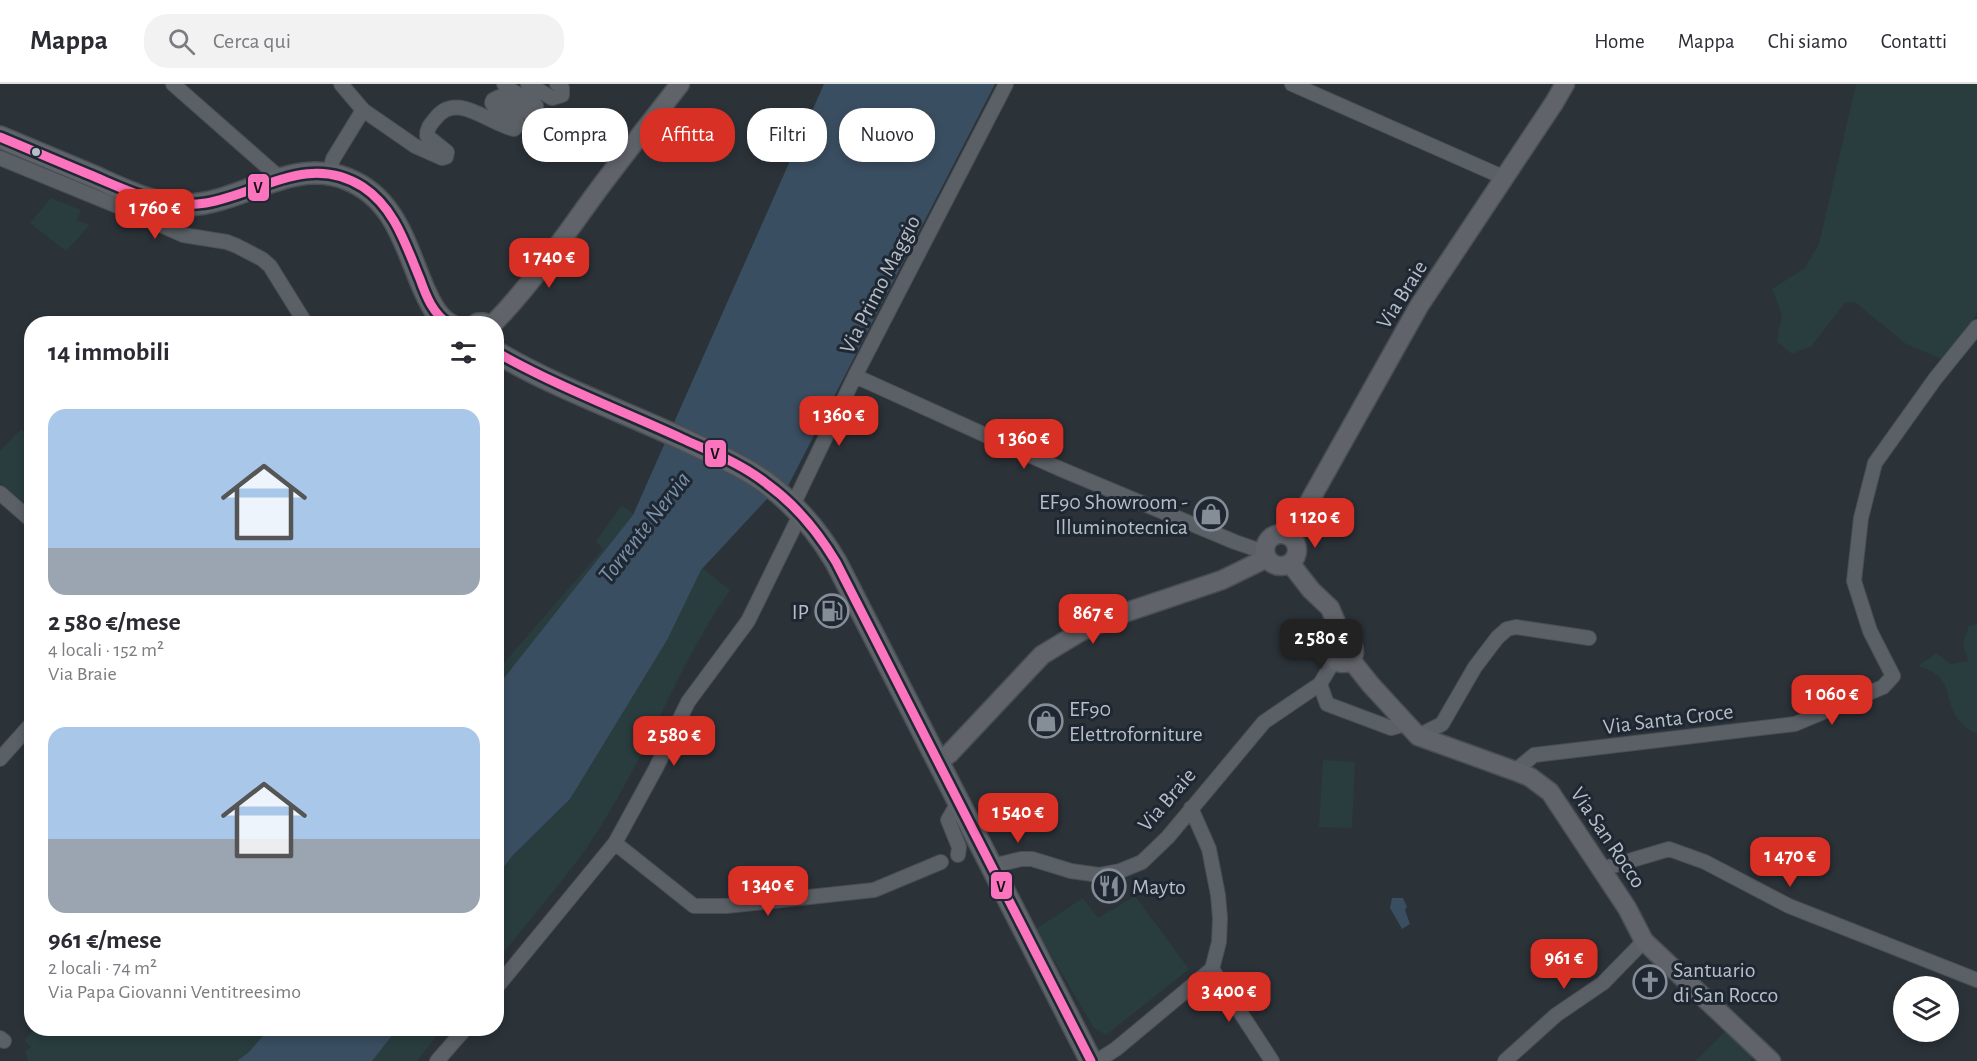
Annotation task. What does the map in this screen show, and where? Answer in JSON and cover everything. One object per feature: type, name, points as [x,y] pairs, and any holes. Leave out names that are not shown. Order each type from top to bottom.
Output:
[{"type":"main road","points":[[0,137],[159,202],[186,205],[212,201],[278,179],[308,172],[329,174],[360,185],[384,203],[393,217],[428,297],[441,316]]},
{"type":"main road","points":[[504,357],[534,374],[730,461],[773,488],[819,535],[836,562],[939,761],[1091,1061]]},
{"type":"street","points":[[173,84],[278,179]]},
{"type":"street","points":[[341,84],[363,110],[416,146],[443,158],[447,155],[446,150],[427,136],[427,129],[440,112],[449,108],[470,109],[512,130],[517,127],[517,122],[495,108],[492,103],[495,98],[499,97],[530,113],[534,111],[536,106],[534,103],[504,84]]},
{"type":"street","points":[[528,84],[552,98],[562,95],[562,88],[558,84]]},
{"type":"street","points":[[501,316],[556,250],[590,200],[681,84]]},
{"type":"street","name":"Via Primo Maggio","points":[[504,977],[615,843],[656,768],[688,702],[748,621],[794,507],[855,376],[1005,84]]},
{"type":"street","points":[[1292,84],[1505,178]]},
{"type":"street","name":"Via Braie","points":[[1290,536],[1419,306],[1565,84]]},
{"type":"street","points":[[329,174],[333,159],[363,110]]},
{"type":"street","points":[[0,158],[183,235],[227,242],[244,249],[270,266],[301,316]]},
{"type":"street","points":[[504,319],[513,304]]},
{"type":"street","name":"Via Santa Croce","points":[[1515,771],[1534,755],[1794,724],[1883,687],[1893,676],[1870,631],[1854,580],[1861,518],[1875,463],[1935,379],[1977,327]]},
{"type":"street","points":[[855,376],[1058,468],[1265,555],[1273,564],[1282,566],[1290,563],[1297,549],[1295,542],[1290,536],[1281,533],[1272,536],[1266,543],[1265,555]]},
{"type":"street","points":[[0,493],[24,514]]},
{"type":"street","points":[[939,761],[949,754],[1042,655],[1070,637],[1124,613],[1222,580],[1265,555]]},
{"type":"street","points":[[1290,563],[1311,590],[1330,608],[1338,627],[1342,654]]},
{"type":"street","points":[[1320,684],[1327,704],[1391,728],[1412,730],[1442,724],[1475,667],[1497,638],[1507,629],[1516,627],[1589,638]]},
{"type":"street","name":"Via Braie","points":[[992,866],[1021,859],[1032,859],[1071,871],[1099,875],[1120,871],[1142,862],[1168,837],[1264,722],[1320,684],[1342,654]]},
{"type":"street","name":"Via San Rocco","points":[[1342,654],[1412,730],[1530,777],[1550,792],[1628,908],[1644,941],[1771,1061]]},
{"type":"street","points":[[0,759],[24,732]]},
{"type":"street","points":[[958,855],[959,847],[948,820],[959,801]]},
{"type":"street","points":[[1097,1061],[1116,1049],[1212,969],[1219,942],[1218,895],[1209,849],[1191,807]]},
{"type":"street","points":[[615,843],[694,906],[726,906],[874,890],[941,862]]},
{"type":"street","points":[[1602,869],[1670,849],[1705,862],[1789,906],[1977,980]]},
{"type":"street","points":[[1505,1061],[1556,1015],[1603,983],[1644,941]]},
{"type":"street","points":[[1212,969],[1272,1061]]},
{"type":"street","points":[[437,1061],[459,1036]]},
{"type":"green space","points":[[1856,84],[1977,84],[1977,311],[1971,328],[1942,359],[1906,344],[1855,302],[1845,303],[1811,346],[1792,354],[1777,342],[1782,315],[1772,289],[1805,268],[1819,244]]},
{"type":"green space","points":[[51,198],[81,210],[76,220],[90,225],[66,251],[30,223]]},
{"type":"green space","points":[[21,429],[24,432],[24,502],[0,483],[0,451]]},
{"type":"green space","points":[[622,505],[730,590],[682,671],[626,784],[598,831],[571,869],[504,952],[504,663],[603,549],[596,541]]},
{"type":"green space","points":[[1977,624],[1976,734],[1962,724],[1955,714],[1947,690],[1938,676],[1918,666],[1937,653],[1950,664],[1968,661],[1963,643],[1969,626]]},
{"type":"green space","points":[[1323,760],[1355,762],[1352,828],[1319,827]]},
{"type":"green space","points":[[1135,896],[1189,969],[1106,1035],[1094,1028],[1036,929],[1083,898],[1098,918]]},
{"type":"green space","points":[[1727,1030],[1753,1058],[1750,1061],[1695,1061]]},
{"type":"green space","points":[[28,1036],[437,1036],[417,1061],[28,1061],[25,1051],[31,1047],[24,1040]]},
{"type":"water","name":"Torrente Nervia","points":[[824,84],[995,84],[788,486],[766,500],[701,570],[667,640],[570,799],[504,867],[504,678],[633,515],[789,162],[827,162],[827,108],[813,108]]},
{"type":"water","points":[[1392,898],[1403,898],[1407,907],[1405,910],[1410,924],[1402,929],[1390,908]]},
{"type":"water","points":[[263,1036],[392,1036],[372,1061],[237,1061],[249,1052]]},
{"type":"transit line","name":"V","points":[[0,137],[131,192],[175,204],[206,203],[303,174],[323,173],[343,177],[363,187],[374,196],[391,217],[404,241],[425,292],[440,316]]},
{"type":"transit line","name":"V","points":[[504,356],[565,387],[737,464],[778,492],[806,520],[836,562],[1091,1061]]},
{"type":"place","name":"EF90 Showroom - Illuminotecnica","points":[[1211,514]]},
{"type":"place","name":"IP","points":[[832,611]]},
{"type":"place","name":"EF90 Elettroforniture","points":[[1046,721]]},
{"type":"place","name":"Mayto","points":[[1109,886]]},
{"type":"place","name":"Santuario di San Rocco","points":[[1650,982]]}]
